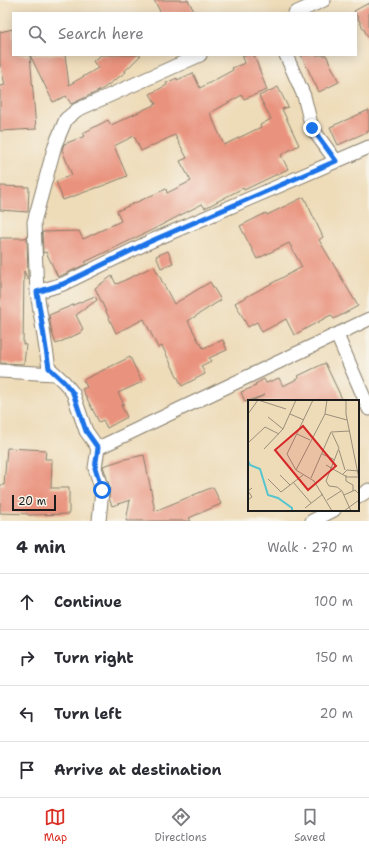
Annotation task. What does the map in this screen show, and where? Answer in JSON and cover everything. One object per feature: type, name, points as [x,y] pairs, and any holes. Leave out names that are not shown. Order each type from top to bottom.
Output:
[{"type":"street","points":[[297,12],[324,0]]},
{"type":"street","points":[[99,521],[102,490],[95,468],[98,448],[86,431],[73,393],[49,368],[37,292],[34,222],[54,145],[66,119],[77,110],[198,56]]},
{"type":"street","points":[[286,56],[304,96],[312,128],[336,161]]},
{"type":"street","points":[[37,292],[63,284],[149,242],[369,147]]},
{"type":"street","points":[[98,448],[369,319]]},
{"type":"street","points":[[338,335],[369,409]]},
{"type":"street","points":[[0,371],[55,374]]},
{"type":"street","points":[[359,496],[369,490]]},
{"type":"street","points":[[313,518],[331,511]]},
{"type":"building","points":[[154,0],[188,0],[194,12],[160,12]]},
{"type":"building","points":[[369,3],[369,39],[357,17],[357,12],[354,11]]},
{"type":"building","points":[[12,29],[12,56],[30,56],[36,129],[0,131],[0,86],[5,85],[0,63],[0,32]]},
{"type":"building","points":[[30,56],[65,56],[69,85],[98,68],[93,61],[100,56],[140,56],[125,71],[126,72],[101,90],[71,104],[66,96],[53,102]]},
{"type":"building","points":[[242,56],[254,56],[267,90],[244,99],[242,95],[210,113],[224,145],[261,127],[260,125],[271,119],[259,96],[278,87],[288,107],[282,109],[299,145],[281,155],[288,169],[244,190],[243,188],[205,208],[202,204],[58,277],[46,252],[43,253],[42,232],[79,231],[83,239],[121,221],[117,211],[166,189],[167,193],[191,181],[180,161],[187,158],[175,135],[141,151],[134,136],[114,146],[127,176],[63,200],[56,181],[72,175],[62,150],[64,144],[85,136],[83,133],[108,120],[111,125],[156,104],[150,94],[167,85],[166,83],[177,78],[177,80],[193,73],[200,88],[233,70],[232,68],[245,63]]},
{"type":"building","points":[[301,56],[326,56],[339,82],[319,92]]},
{"type":"building","points":[[369,110],[369,131],[338,145],[330,127]]},
{"type":"building","points":[[0,186],[29,187],[28,212],[0,210]]},
{"type":"building","points":[[304,197],[323,237],[319,240],[358,306],[334,319],[331,315],[294,335],[286,319],[262,332],[257,322],[248,327],[235,303],[302,267],[289,243],[257,259],[240,226]]},
{"type":"building","points":[[27,237],[28,280],[24,271],[23,344],[26,345],[24,364],[0,363],[0,238]]},
{"type":"building","points":[[168,251],[173,263],[161,268],[156,256]]},
{"type":"building","points":[[154,266],[174,304],[210,282],[221,300],[188,321],[203,348],[223,340],[227,350],[209,358],[211,361],[201,366],[205,374],[182,386],[162,346],[158,348],[144,319],[116,333],[95,288],[112,276],[116,284]]},
{"type":"building","points":[[95,296],[97,300],[76,315],[83,329],[81,330],[82,332],[56,344],[52,333],[49,315]]},
{"type":"building","points":[[130,357],[142,382],[118,393],[124,404],[121,405],[127,417],[107,428],[103,420],[99,422],[82,389],[87,387],[83,380]]},
{"type":"building","points":[[325,363],[343,400],[253,400],[265,395],[245,402],[241,392],[256,386],[255,384],[264,379],[266,383],[279,378],[283,386],[299,378],[298,376]]},
{"type":"building","points":[[7,448],[46,450],[45,459],[52,459],[51,488],[69,488],[69,514],[28,515],[0,513],[0,485],[4,485]]},
{"type":"building","points":[[144,455],[155,511],[213,487],[221,504],[189,518],[191,521],[126,521],[130,500],[112,506],[109,498],[110,488],[103,466]]},
{"type":"route","points":[[102,490],[95,468],[98,448],[86,431],[73,393],[49,368],[37,292],[63,284],[149,242],[336,161],[312,128]]}]
